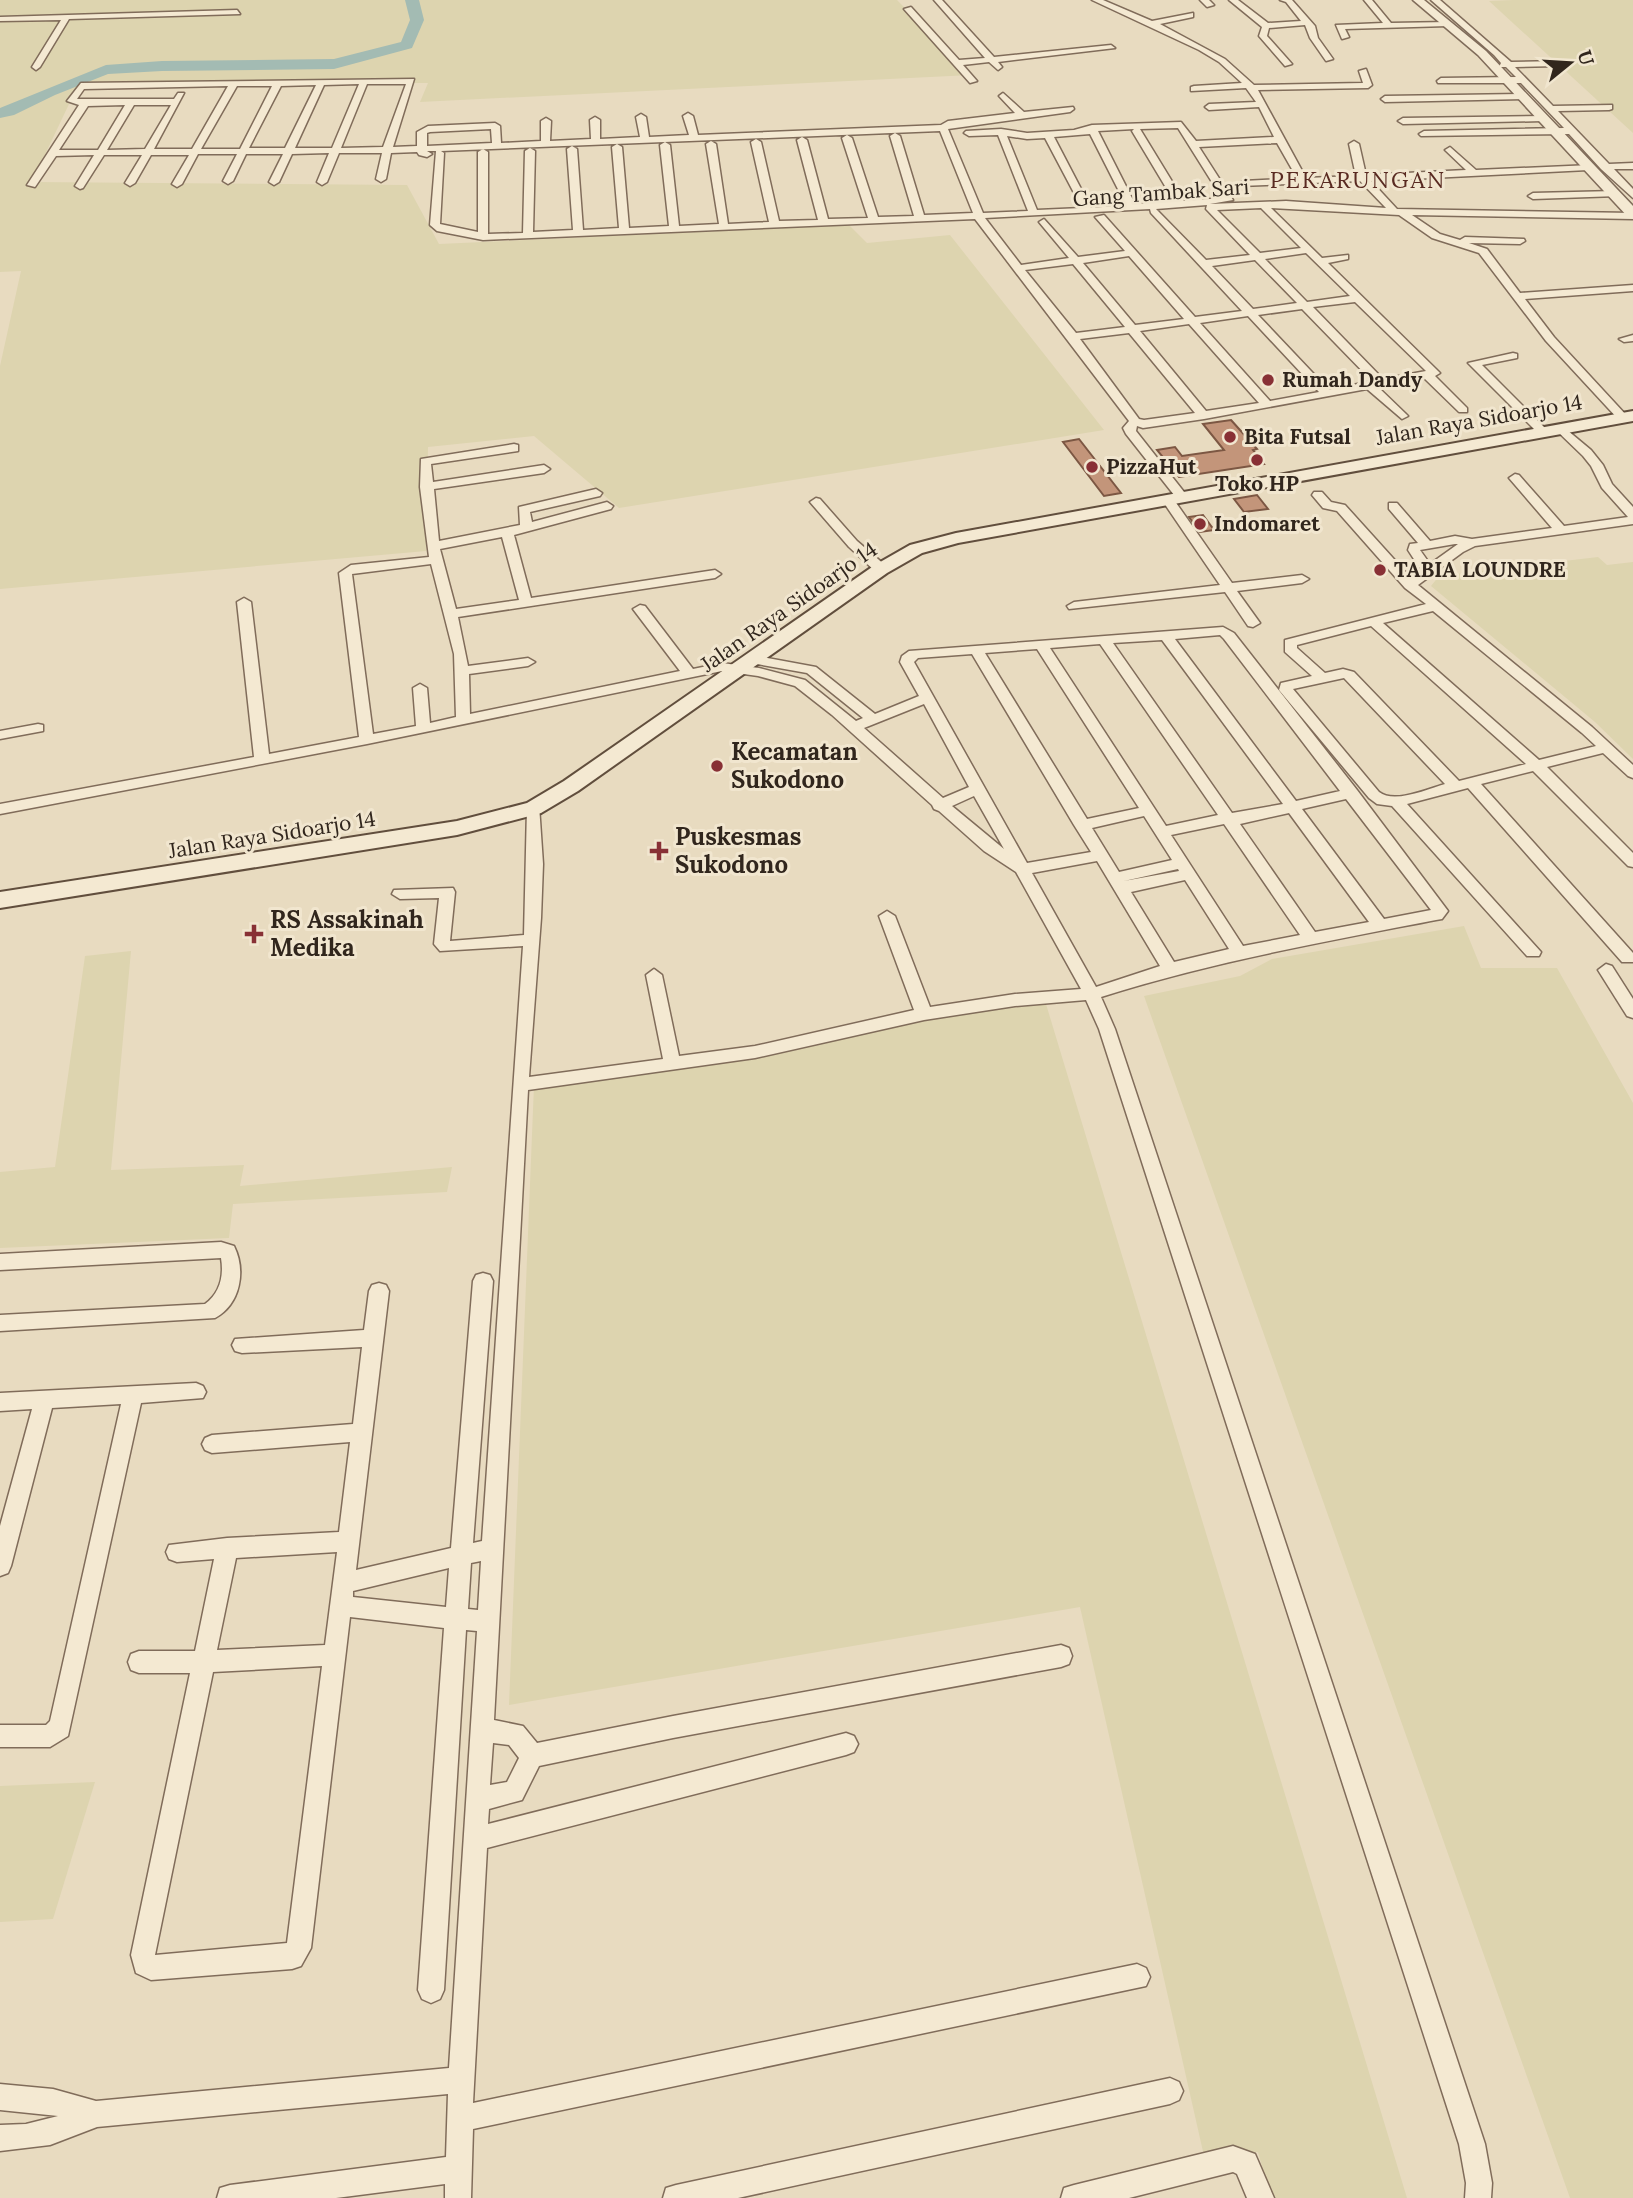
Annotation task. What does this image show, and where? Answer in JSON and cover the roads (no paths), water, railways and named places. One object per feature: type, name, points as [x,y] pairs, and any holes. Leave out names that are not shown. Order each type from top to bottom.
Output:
[{"type":"main road","name":"Jalan Raya Sidoarjo 14","points":[[0,900],[457,828],[534,808],[571,786],[881,569],[916,549],[956,538],[1628,417]]},
{"type":"street","points":[[939,0],[946,0]]},
{"type":"street","points":[[939,0],[996,64]]},
{"type":"street","points":[[1096,0],[1196,45],[1234,71],[1250,87],[1261,104],[1302,179]]},
{"type":"street","points":[[1233,0],[1266,26],[1305,23]]},
{"type":"street","points":[[1284,0],[1287,0],[1312,28],[1314,38],[1329,59]]},
{"type":"street","points":[[1368,0],[1389,26]]},
{"type":"street","points":[[1421,1],[1452,20],[1501,65],[1568,137],[1633,195]]},
{"type":"street","points":[[53,18],[59,9]]},
{"type":"street","points":[[908,9],[973,81]]},
{"type":"street","points":[[1,21],[129,13],[237,12]]},
{"type":"street","points":[[1152,23],[1190,15]]},
{"type":"street","points":[[36,67],[66,18]]},
{"type":"street","points":[[1345,37],[1339,27],[1452,20]]},
{"type":"street","points":[[1287,24],[1314,38]]},
{"type":"street","points":[[1266,26],[1263,36],[1288,64]]},
{"type":"street","points":[[957,63],[996,64],[1111,48]]},
{"type":"street","points":[[1501,65],[1558,63]]},
{"type":"street","points":[[1194,89],[1368,85],[1363,71]]},
{"type":"street","points":[[1441,81],[1515,80]]},
{"type":"street","points":[[1515,80],[1521,97],[1545,114]]},
{"type":"street","points":[[176,102],[71,101],[83,86],[411,81],[387,150],[381,179]]},
{"type":"street","points":[[228,181],[278,82]]},
{"type":"street","points":[[322,182],[364,82]]},
{"type":"street","points":[[177,184],[234,83]]},
{"type":"street","points":[[274,182],[321,83]]},
{"type":"street","points":[[130,183],[187,86]]},
{"type":"street","points":[[1003,96],[1023,116]]},
{"type":"street","points":[[1385,99],[1521,97]]},
{"type":"street","points":[[32,185],[85,103]]},
{"type":"street","points":[[80,186],[131,103]]},
{"type":"street","points":[[1209,107],[1261,104]]},
{"type":"street","points":[[1403,121],[1545,114],[1609,107]]},
{"type":"street","points":[[1070,109],[948,124],[945,131],[983,222],[1135,421],[1143,424],[1204,416],[1428,376],[1434,372],[1263,205]]},
{"type":"street","points":[[688,116],[694,138]]},
{"type":"street","points":[[641,117],[645,141]]},
{"type":"street","points":[[595,120],[596,142]]},
{"type":"street","points":[[545,145],[546,121]]},
{"type":"street","points":[[53,153],[150,152],[244,146],[289,151],[387,150],[945,131],[1001,132],[1027,136],[1178,124],[1185,129],[1228,200],[1034,214],[983,222],[885,231]]},
{"type":"street","points":[[497,146],[494,126],[422,132],[423,153],[439,153],[895,136],[945,131]]},
{"type":"street","points":[[1092,130],[1185,129]]},
{"type":"street","points":[[1092,130],[1132,208]]},
{"type":"street","points":[[1138,131],[1181,204]]},
{"type":"street","points":[[1001,132],[1034,214]]},
{"type":"street","points":[[1048,134],[1088,211]]},
{"type":"street","points":[[1424,134],[1568,137]]},
{"type":"street","points":[[895,136],[920,219]]},
{"type":"street","points":[[1568,137],[1588,167],[1633,215]]},
{"type":"street","points":[[848,138],[874,221]]},
{"type":"street","points":[[802,140],[824,223]]},
{"type":"street","points":[[1194,144],[1279,140]]},
{"type":"street","points":[[756,142],[775,226]]},
{"type":"street","points":[[711,144],[724,228]]},
{"type":"street","points":[[1354,144],[1361,176],[1397,211],[1427,232],[1444,240],[1483,251],[1550,339],[1628,417]]},
{"type":"street","points":[[665,145],[674,230]]},
{"type":"street","points":[[618,147],[624,232]]},
{"type":"street","points":[[572,149],[578,234]]},
{"type":"street","points":[[528,237],[530,150]]},
{"type":"street","points":[[1450,150],[1473,172]]},
{"type":"street","points":[[483,152],[483,237]]},
{"type":"street","points":[[439,153],[435,225],[441,229],[483,237],[920,219],[983,222]]},
{"type":"street","points":[[1604,167],[1633,166]]},
{"type":"street","points":[[1243,184],[1361,176],[1588,167]]},
{"type":"street","points":[[1533,196],[1615,194]]},
{"type":"street","name":"Gang Tambak Sari","points":[[983,222],[1044,222],[1154,211],[1263,205],[1397,211],[1633,215]]},
{"type":"street","points":[[1209,207],[1304,306],[1402,416]]},
{"type":"street","points":[[1154,211],[1327,394]]},
{"type":"street","points":[[1100,217],[1268,405]]},
{"type":"street","points":[[1044,222],[1135,328],[1204,416]]},
{"type":"street","points":[[1444,240],[1520,241]]},
{"type":"street","points":[[1203,264],[1308,250]]},
{"type":"street","points":[[1018,268],[1132,253]]},
{"type":"street","points":[[1320,261],[1344,257]]},
{"type":"street","points":[[1518,296],[1633,288]]},
{"type":"street","points":[[1073,337],[1358,298]]},
{"type":"street","points":[[1429,572],[1414,548],[1455,540],[1472,543],[1633,518],[1606,485],[1597,465],[1587,453],[1552,430],[1474,363],[1514,356]]},
{"type":"street","points":[[1428,376],[1463,410]]},
{"type":"street","points":[[1135,421],[1129,428],[1130,432],[1253,623]]},
{"type":"street","points":[[463,720],[463,671],[452,614],[434,553],[426,487],[427,460],[514,448]]},
{"type":"street","points":[[426,487],[544,469]]},
{"type":"street","points":[[1515,478],[1562,530]]},
{"type":"street","points":[[527,527],[523,510],[596,493]]},
{"type":"street","points":[[1318,495],[1327,505],[1341,509],[1410,585],[1607,748],[1633,773]]},
{"type":"street","points":[[816,502],[853,544],[881,569]]},
{"type":"street","points":[[367,740],[345,573],[351,569],[434,553],[607,506]]},
{"type":"street","points":[[1393,506],[1427,545]]},
{"type":"street","points":[[507,533],[526,603]]},
{"type":"street","points":[[1410,585],[1472,543]]},
{"type":"street","points":[[452,614],[715,574]]},
{"type":"street","points":[[1074,606],[1302,579]]},
{"type":"street","points":[[244,602],[262,759]]},
{"type":"street","points":[[1321,677],[1290,649],[1290,643],[1434,606]]},
{"type":"street","points":[[640,609],[688,672]]},
{"type":"street","points":[[1374,622],[1468,705],[1633,862]]},
{"type":"street","points":[[520,1085],[755,1052],[924,1014],[1015,1000],[1092,994],[1239,951],[1436,915],[1440,907],[1226,633],[1220,631],[976,649],[911,656],[907,663],[1092,994],[1119,1062],[1472,2144],[1479,2183],[1478,2198]]},
{"type":"street","points":[[1165,635],[1380,925]]},
{"type":"street","points":[[1104,640],[1233,821],[1311,938]]},
{"type":"street","points":[[1041,644],[1239,951]]},
{"type":"street","points":[[976,649],[1170,969]]},
{"type":"street","points":[[463,671],[528,662]]},
{"type":"street","points":[[745,664],[800,683],[837,712],[939,806],[1018,864],[1097,850]]},
{"type":"street","points":[[0,809],[367,740],[715,667],[745,664],[811,670],[873,719]]},
{"type":"street","points":[[800,683],[811,670]]},
{"type":"street","points":[[1607,748],[1530,766],[1463,784],[1396,800],[1381,801],[1286,691],[1287,685],[1343,673],[1352,677],[1463,784],[1628,958]]},
{"type":"street","points":[[419,688],[423,728]]},
{"type":"street","points":[[852,727],[927,698]]},
{"type":"street","points":[[837,712],[856,705]]},
{"type":"street","points":[[0,735],[38,728]]},
{"type":"street","points":[[939,806],[977,789]]},
{"type":"street","points":[[1164,837],[1352,793]]},
{"type":"street","points":[[1396,800],[1533,952]]},
{"type":"street","points":[[1079,820],[1144,806]]},
{"type":"street","points":[[458,2198],[461,2080],[535,864],[534,808]]},
{"type":"street","points":[[1118,883],[1185,869]]},
{"type":"street","points":[[400,894],[447,892],[442,944],[446,947],[530,940]]},
{"type":"street","points":[[887,916],[924,1014]]},
{"type":"street","points":[[1606,970],[1633,1012]]},
{"type":"street","points":[[654,975],[671,1063]]},
{"type":"street","points":[[0,1262],[221,1250],[228,1251],[233,1262],[221,1305],[208,1312],[0,1323]]},
{"type":"street","points":[[431,1990],[460,1556],[482,1281]]},
{"type":"street","points":[[227,1548],[144,1955],[145,1964],[151,1968],[292,1957],[296,1954],[379,1292]]},
{"type":"street","points":[[242,1345],[372,1338]]},
{"type":"street","points":[[0,1402],[196,1392]]},
{"type":"street","points":[[0,1736],[50,1736],[60,1728],[133,1396]]},
{"type":"street","points":[[0,1566],[44,1401]]},
{"type":"street","points":[[212,1444],[360,1432]]},
{"type":"street","points":[[177,1552],[348,1541]]},
{"type":"street","points":[[342,1583],[494,1548]]},
{"type":"street","points":[[340,1606],[489,1622]]},
{"type":"street","points":[[139,1662],[202,1662],[333,1655]]},
{"type":"street","points":[[532,1756],[673,1727],[1061,1656]]},
{"type":"street","points":[[483,1730],[515,1734],[532,1756]]},
{"type":"street","points":[[476,1839],[846,1744]]},
{"type":"street","points":[[478,1799],[514,1792],[532,1756]]},
{"type":"street","points":[[460,2119],[1137,1977]]},
{"type":"street","points":[[0,2097],[53,2102],[96,2113],[461,2080]]},
{"type":"street","points":[[676,2198],[1170,2091]]},
{"type":"street","points":[[0,2138],[24,2138],[58,2131],[96,2113]]},
{"type":"street","points":[[1074,2198],[1233,2159],[1246,2163],[1261,2198]]},
{"type":"street","points":[[230,2198],[459,2169]]},
{"type":"waterway","points":[[0,113],[106,70],[162,66],[334,64],[407,45],[417,20],[412,0]]},
{"type":"place","name":"Rumah Dandy","points":[[1268,380]]},
{"type":"place","name":"Bita Futsal","points":[[1230,437]]},
{"type":"place","name":"Toko HP","points":[[1257,460]]},
{"type":"place","name":"PizzaHut","points":[[1092,467]]},
{"type":"place","name":"Indomaret","points":[[1200,524]]},
{"type":"place","name":"TABIA LOUNDRE","points":[[1380,570]]},
{"type":"place","name":"Kecamatan Sukodono","points":[[717,766]]},
{"type":"place","name":"Puskesmas Sukodono","points":[[659,851]]},
{"type":"place","name":"RS Assakinah Medika","points":[[254,934]]},
{"type":"district","name":"PEKARUNGAN","points":[[1358,180]]}]
